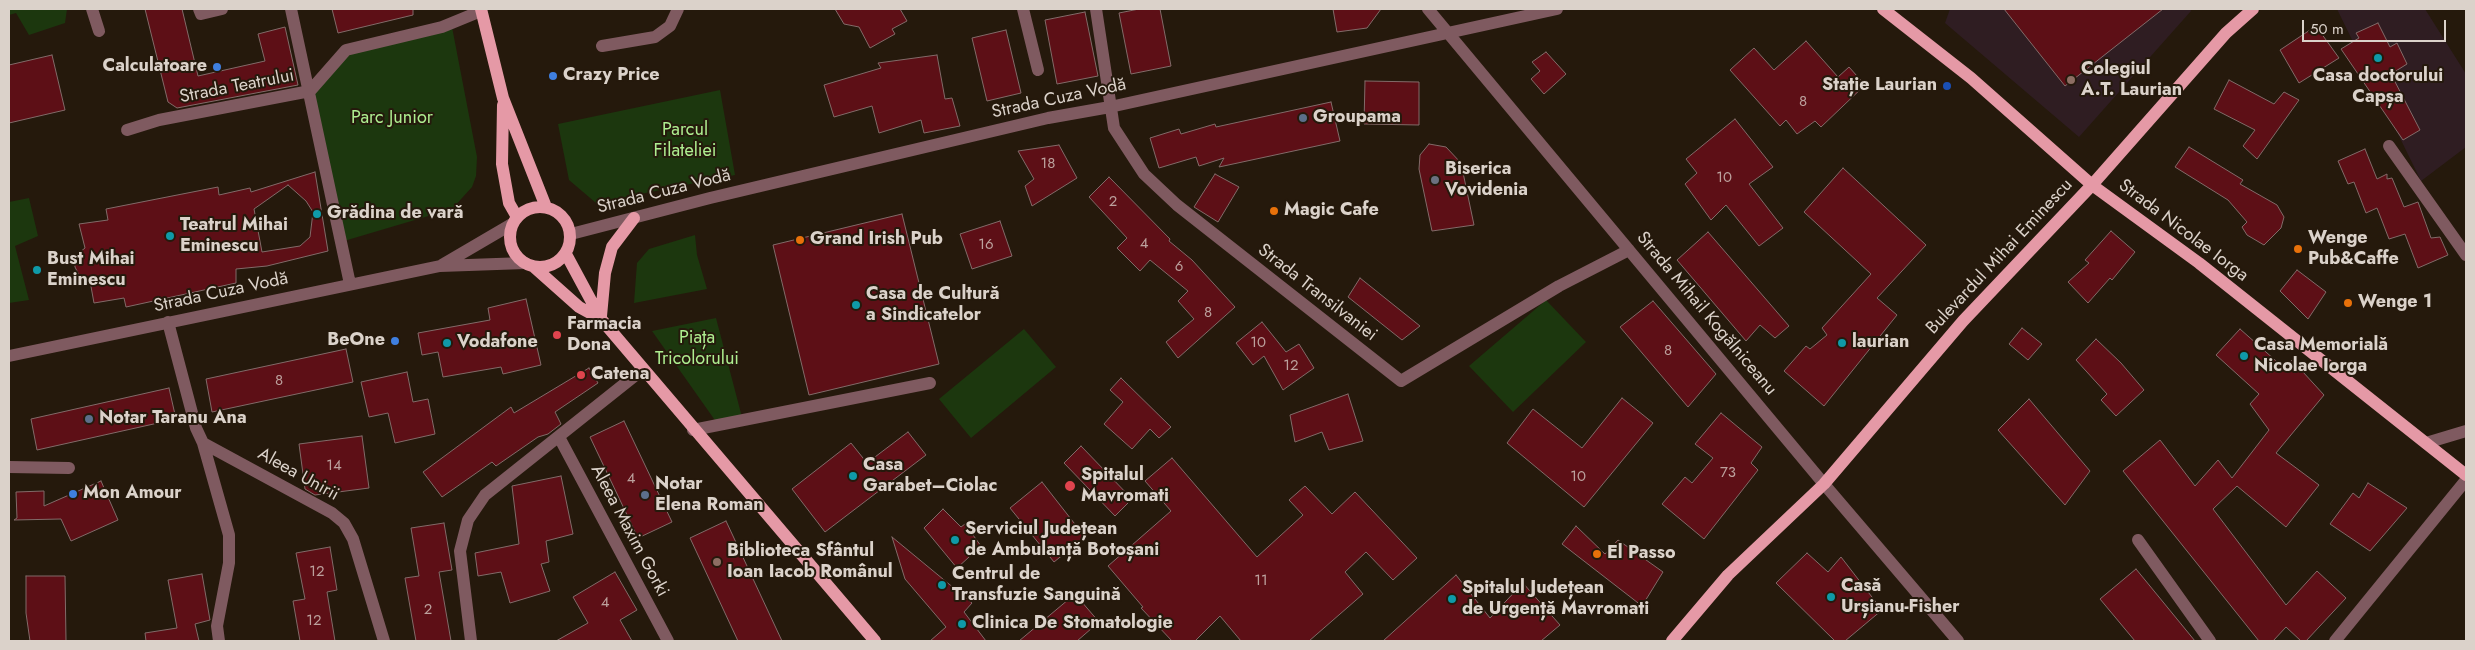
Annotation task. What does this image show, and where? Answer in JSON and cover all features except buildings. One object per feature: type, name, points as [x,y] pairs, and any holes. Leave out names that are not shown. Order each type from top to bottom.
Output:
[{"type":"main road","name":"Strada Nicolae Iorga","points":[[1883,9],[1971,78],[2092,185],[2199,263],[2466,475]]},
{"type":"main road","name":"Bulevardul Mihai Eminescu","points":[[1672,641],[1728,575],[1824,484],[1963,321],[2092,185],[2226,33],[2253,9]]},
{"type":"main road","points":[[481,10],[503,98],[546,206]]},
{"type":"main road","points":[[503,98],[502,164],[514,221],[510,242],[513,250],[579,307],[601,319]]},
{"type":"main road","points":[[514,221],[531,208],[546,206],[556,210],[563,216],[571,234],[566,254],[552,265],[530,265]]},
{"type":"main road","points":[[601,319],[605,273],[612,247],[634,218]]},
{"type":"main road","points":[[566,254],[601,319],[693,430],[875,641]]},
{"type":"street","points":[[92,9],[99,31]]},
{"type":"street","points":[[199,9],[200,14],[222,9]]},
{"type":"street","points":[[291,9],[350,284]]},
{"type":"street","points":[[602,46],[656,37],[670,26],[678,9]]},
{"type":"street","points":[[1023,9],[1038,70]]},
{"type":"street","name":"Strada Transilvaniei","points":[[1096,9],[1114,128],[1144,174],[1177,205],[1401,381],[1560,286],[1629,250]]},
{"type":"street","name":"Strada Mihail Kogălniceanu","points":[[1428,9],[1824,484],[1958,641]]},
{"type":"street","name":"Strada Cuza Vodă","points":[[571,234],[710,198],[1028,123],[1449,34],[1557,9]]},
{"type":"street","name":"Strada Teatrului","points":[[127,130],[159,120],[310,91],[346,50],[442,27],[481,10]]},
{"type":"street","points":[[2389,146],[2466,255]]},
{"type":"street","name":"Strada Cuza Vodă","points":[[440,266],[514,221]]},
{"type":"street","name":"Strada Cuza Vodă","points":[[9,356],[440,266],[530,265]]},
{"type":"street","points":[[168,322],[196,428],[203,444],[229,535],[229,563],[218,626],[219,641]]},
{"type":"street","points":[[471,641],[460,551],[468,520],[485,495],[642,370]]},
{"type":"street","points":[[693,430],[930,383]]},
{"type":"street","points":[[2426,442],[2466,432]]},
{"type":"street","name":"Aleea Maxim Gorki","points":[[559,437],[668,641]]},
{"type":"street","name":"Aleea Unirii","points":[[203,444],[332,513],[344,523],[353,539],[384,641]]},
{"type":"street","points":[[9,467],[70,468]]},
{"type":"street","points":[[2335,641],[2466,480]]},
{"type":"street","points":[[2138,540],[2210,641]]},
{"type":"shaded area","name":"Colegiul A.T. Laurian","points":[[1950,9],[2190,9],[2191,11],[2079,137],[1945,23]]},
{"type":"shaded area","points":[[2337,9],[2425,9],[2466,74],[2466,147],[2421,181]]},
{"type":"green space","points":[[9,9],[67,9],[65,23],[29,35],[16,13],[9,15]]},
{"type":"green space","name":"Parc Junior","points":[[452,27],[477,157],[476,176],[472,187],[452,209],[344,241],[310,91],[346,50]]},
{"type":"green space","name":"Parcul Filateliei","points":[[720,90],[735,175],[596,203],[569,180],[558,124]]},
{"type":"green space","points":[[29,198],[38,236],[15,246],[29,300],[9,303],[9,202]]},
{"type":"green space","name":"Piața Tricolorului","points":[[695,235],[697,255],[707,289],[634,303],[637,263],[649,249]]},
{"type":"green space","points":[[1546,300],[1586,342],[1513,412],[1469,366]]},
{"type":"green space","name":"Piața Tricolorului","points":[[716,318],[743,421],[719,426],[652,331]]},
{"type":"green space","points":[[1024,329],[1056,367],[971,438],[939,399]]},
{"type":"place","name":"Casa doctorului Capșa","points":[[2378,58]]},
{"type":"place","name":"Calculatoare","points":[[217,67]]},
{"type":"place","name":"Crazy Price","points":[[553,76]]},
{"type":"place","name":"Colegiul A.T. Laurian","points":[[2071,80]]},
{"type":"place","name":"Stație Laurian","points":[[1947,86]]},
{"type":"place","name":"Groupama","points":[[1303,118]]},
{"type":"place","name":"Biserica Vovidenia","points":[[1435,180]]},
{"type":"place","name":"Magic Cafe","points":[[1274,211]]},
{"type":"place","name":"Grădina de vară","points":[[317,214]]},
{"type":"place","name":"Teatrul Mihai Eminescu","points":[[170,236]]},
{"type":"place","name":"Grand Irish Pub","points":[[800,240]]},
{"type":"place","name":"Wenge Pub&Caffe","points":[[2298,249]]},
{"type":"place","name":"Bust Mihai Eminescu","points":[[37,270]]},
{"type":"place","name":"Wenge 1","points":[[2348,303]]},
{"type":"place","name":"Casa de Cultură a Sindicatelor","points":[[856,305]]},
{"type":"place","name":"Farmacia Dona","points":[[557,335]]},
{"type":"place","name":"BeOne","points":[[395,341]]},
{"type":"place","name":"Vodafone","points":[[447,343]]},
{"type":"place","name":"laurian","points":[[1842,343]]},
{"type":"place","name":"Casa Memorială Nicolae Iorga","points":[[2244,356]]},
{"type":"place","name":"Catena","points":[[581,375]]},
{"type":"place","name":"Notar Taranu Ana","points":[[89,419]]},
{"type":"place","name":"Casa Garabet–Ciolac","points":[[853,476]]},
{"type":"place","name":"Spitalul Mavromati","points":[[1070,486]]},
{"type":"place","name":"Mon Amour","points":[[73,494]]},
{"type":"place","name":"Notar Elena Roman","points":[[645,495]]},
{"type":"place","name":"Serviciul Județean de Ambulanță Botoșani","points":[[955,540]]},
{"type":"place","name":"El Passo","points":[[1597,554]]},
{"type":"place","name":"Biblioteca Sfântul Ioan Iacob Românul","points":[[717,562]]},
{"type":"place","name":"Centrul de Transfuzie Sanguină","points":[[942,585]]},
{"type":"place","name":"Casă Urșianu-Fisher","points":[[1831,597]]},
{"type":"place","name":"Spitalul Județean de Urgență Mavromati","points":[[1452,599]]},
{"type":"place","name":"Clinica De Stomatologie","points":[[962,624]]}]
